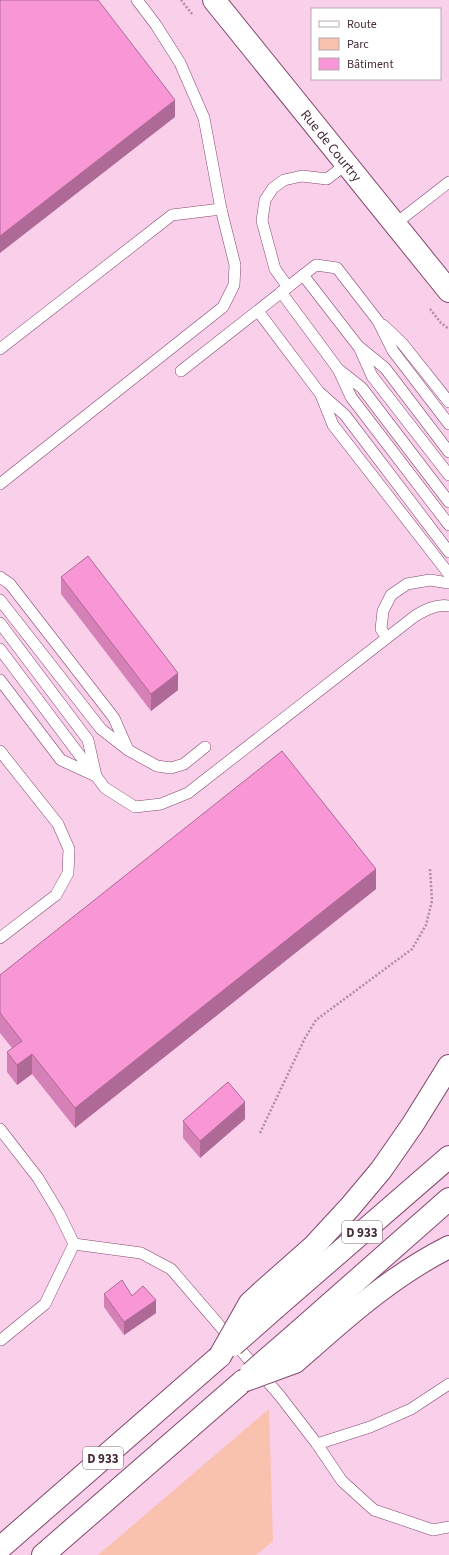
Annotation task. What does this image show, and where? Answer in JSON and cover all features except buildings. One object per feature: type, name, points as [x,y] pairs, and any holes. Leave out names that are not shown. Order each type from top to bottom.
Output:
[{"type":"main road","name":"Rue de Courtry","points":[[214,0],[449,291]]},
{"type":"main road","points":[[268,1300],[381,1170],[413,1124],[449,1066]]},
{"type":"main road","name":"D 933","points":[[0,1548],[214,1362],[268,1300],[449,1157]]},
{"type":"main road","name":"D 933","points":[[43,1555],[236,1387],[304,1340],[449,1199]]},
{"type":"main road","points":[[304,1340],[362,1303],[400,1275],[449,1247]]},
{"type":"lane","points":[[0,484],[223,307],[234,285],[235,265],[221,209],[204,118],[180,63],[156,25],[137,0]]},
{"type":"lane","points":[[346,164],[327,179],[302,176],[284,180],[273,188],[265,200],[262,222],[275,269],[285,290],[338,369],[351,397],[449,525]]},
{"type":"lane","points":[[395,224],[449,182]]},
{"type":"lane","points":[[0,349],[172,215],[221,209]]},
{"type":"lane","points":[[181,371],[316,265],[337,268],[378,322],[393,352],[449,424]]},
{"type":"lane","points":[[303,276],[358,346],[385,368],[449,452]]},
{"type":"lane","points":[[258,311],[319,392],[345,415],[449,552]]},
{"type":"lane","points":[[378,322],[402,343],[449,402]]},
{"type":"lane","points":[[358,346],[372,376],[449,475]]},
{"type":"lane","points":[[338,369],[362,388],[449,502]]},
{"type":"lane","points":[[319,392],[333,425],[449,574]]},
{"type":"lane","points":[[0,577],[10,584],[114,718],[128,750]]},
{"type":"lane","points":[[387,638],[381,629],[383,611],[391,595],[407,584],[430,580],[449,583]]},
{"type":"lane","points":[[0,600],[101,729],[128,750],[157,766],[171,768],[184,764],[205,747]]},
{"type":"lane","points":[[0,649],[105,788],[135,807],[162,804],[188,793],[415,616],[427,608],[444,605],[449,606]]},
{"type":"lane","points":[[0,624],[88,740],[96,776]]},
{"type":"lane","points":[[0,680],[61,760],[96,776]]},
{"type":"lane","points":[[0,751],[58,824],[69,849],[68,873],[56,895],[0,938]]},
{"type":"lane","points":[[0,1129],[38,1178],[59,1213],[74,1244]]},
{"type":"lane","points":[[1,1340],[45,1304],[74,1244]]},
{"type":"lane","points":[[74,1244],[141,1253],[171,1269],[280,1396],[317,1444],[342,1481],[374,1510],[433,1530],[449,1527]]},
{"type":"lane","points":[[317,1444],[370,1427],[411,1409],[449,1384]]},
{"type":"path","points":[[260,1133],[305,1038],[316,1020],[412,949],[426,925],[432,901],[430,869]]},
{"type":"green space","points":[[269,1409],[273,1541],[256,1555],[98,1555]]}]
